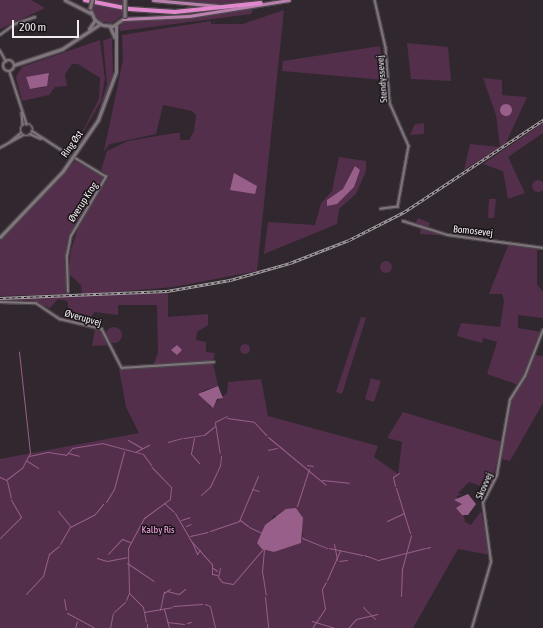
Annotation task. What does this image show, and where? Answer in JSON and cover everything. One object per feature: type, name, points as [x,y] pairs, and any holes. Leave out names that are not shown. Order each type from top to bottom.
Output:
[{"type":"highway","points":[[85,0],[146,11],[199,10],[261,3]]},
{"type":"highway","points":[[91,0],[146,10],[199,10]]},
{"type":"main road","points":[[65,0],[91,13]]},
{"type":"main road","points":[[91,0],[90,8],[95,20],[100,24],[110,26],[123,19],[189,16],[290,0]]},
{"type":"main road","points":[[123,19],[125,16],[125,0]]},
{"type":"main road","points":[[153,0],[194,6],[290,0]]},
{"type":"main road","points":[[88,32],[95,20]]},
{"type":"main road","points":[[14,65],[6,61],[2,69],[10,72],[14,65],[62,49],[100,24]]},
{"type":"main road","name":"Ring Øst","points":[[0,237],[58,176],[98,120],[113,83],[116,24]]},
{"type":"main road","name":"Ring Øst","points":[[110,26],[116,40]]},
{"type":"street","name":"Stendyssevej","points":[[375,0],[386,48],[390,103],[410,146],[398,208],[381,209]]},
{"type":"street","points":[[0,34],[35,17]]},
{"type":"street","points":[[0,50],[6,61]]},
{"type":"street","points":[[10,72],[22,113],[27,124],[32,131],[43,140]]},
{"type":"street","points":[[7,144],[21,132],[23,125],[22,113]]},
{"type":"street","points":[[23,125],[27,124]]},
{"type":"street","points":[[21,132],[24,135]]},
{"type":"street","points":[[0,148],[24,135],[30,134],[69,155]]},
{"type":"street","name":"Øverup Krog","points":[[68,292],[67,256],[71,236],[106,177],[76,159]]},
{"type":"street","name":"Bomosevej","points":[[403,221],[448,235],[543,248]]},
{"type":"street","name":"Øverupvej","points":[[0,302],[36,303],[60,319],[102,329],[122,368],[214,362]]},
{"type":"street","name":"Skovvej","points":[[472,628],[491,562],[483,503],[497,475],[510,400],[525,376],[543,330]]},
{"type":"green space","points":[[0,0],[31,0],[45,8],[0,29]]},
{"type":"green space","points":[[96,0],[122,0],[124,6],[114,4]]},
{"type":"green space","points":[[163,0],[252,0],[252,2],[218,5]]},
{"type":"green space","points":[[94,4],[123,10],[122,16],[112,23],[100,22],[93,12]]},
{"type":"green space","points":[[253,9],[251,14],[120,31],[119,27],[125,21]]},
{"type":"green space","points":[[284,10],[257,271],[173,287],[82,295],[81,285],[68,273],[71,250],[79,225],[109,177],[101,170],[107,151],[128,141],[175,133],[180,133],[180,140],[189,140],[194,131],[196,115],[192,111],[163,105],[156,134],[110,144],[104,151],[123,60],[122,35],[211,21],[211,24],[243,24]]},
{"type":"green space","points":[[112,37],[113,77],[96,120],[107,84],[103,41]]},
{"type":"green space","points":[[100,40],[105,79],[101,101],[74,148],[99,99],[100,78],[78,64],[72,64],[65,74],[67,86],[55,87],[49,95],[22,101],[16,77],[22,67]],"holes":[[[50,74],[45,87],[31,89],[26,79]]]},
{"type":"green space","points":[[407,43],[448,47],[451,81],[411,79]]},
{"type":"green space","points":[[380,46],[384,80],[282,71],[283,61]]},
{"type":"green space","points":[[483,78],[502,80],[502,95],[527,97],[506,143],[500,147],[496,115]]},
{"type":"green space","points":[[424,123],[424,134],[410,135],[415,124]]},
{"type":"green space","points":[[543,123],[543,133],[508,157],[525,193],[508,199],[503,171],[483,164]]},
{"type":"green space","points":[[470,144],[500,147],[464,170]]},
{"type":"green space","points":[[339,157],[366,161],[366,171],[356,194],[339,209],[337,224],[264,254],[268,222],[315,225],[321,203],[332,191]]},
{"type":"green space","points":[[75,161],[104,177],[70,235],[66,276],[69,294],[0,296],[0,241]]},
{"type":"green space","points":[[538,180],[542,182],[544,186],[542,190],[538,192],[534,190],[532,186],[534,182]]},
{"type":"green space","points":[[489,199],[496,199],[494,218],[488,218]]},
{"type":"green space","points":[[418,218],[430,223],[428,229],[415,224]]},
{"type":"green space","points":[[421,228],[439,234],[452,236],[420,234]]},
{"type":"green space","points":[[509,243],[537,248],[537,284],[543,292],[543,318],[518,315],[518,328],[541,332],[519,385],[487,374],[497,342],[483,338],[482,343],[457,336],[461,323],[500,327],[504,301],[502,294],[489,294]]},
{"type":"green space","points":[[384,261],[388,261],[392,267],[388,273],[384,273],[380,269],[380,265]]},
{"type":"green space","name":"Kalby Ris","points":[[168,293],[168,317],[208,314],[208,325],[197,332],[196,340],[206,342],[206,352],[215,353],[213,362],[185,365],[213,363],[218,386],[202,391],[210,407],[227,393],[228,382],[261,379],[268,416],[378,446],[374,457],[398,474],[402,442],[387,438],[403,412],[502,442],[490,489],[469,482],[458,493],[462,495],[456,496],[462,503],[465,522],[471,525],[481,511],[490,555],[458,549],[413,628],[0,628],[0,459],[139,433],[126,407],[119,369],[181,365],[153,366],[158,353],[157,305],[118,305],[118,315],[94,312],[88,325],[68,319],[68,302],[64,300],[58,299],[50,308],[32,301],[0,299]],"holes":[[[274,515],[303,532],[301,543],[274,552],[257,543]]]},
{"type":"green space","points":[[361,317],[366,318],[342,394],[336,392]]},
{"type":"green space","points":[[114,327],[121,332],[122,335],[117,342],[114,343],[107,338],[106,335],[111,328]]},
{"type":"green space","points":[[95,329],[104,333],[110,345],[92,346]]},
{"type":"green space","points":[[243,344],[247,344],[250,349],[247,354],[243,354],[240,351],[240,347]]},
{"type":"green space","points":[[534,355],[543,356],[543,403],[510,461],[501,459],[511,400]]},
{"type":"green space","points":[[371,378],[381,381],[374,402],[365,399]]},
{"type":"shaded area","points":[[49,73],[47,86],[30,89],[26,77]]},
{"type":"shaded area","points":[[504,104],[508,104],[512,110],[508,116],[504,116],[500,112],[500,108]]},
{"type":"shaded area","points":[[355,166],[360,170],[354,187],[337,204],[327,206],[327,200],[343,189]]},
{"type":"shaded area","points":[[234,173],[257,186],[255,194],[230,190]]},
{"type":"shaded area","points":[[177,345],[182,350],[177,355],[171,350]]},
{"type":"shaded area","points":[[218,386],[223,398],[217,399],[213,408],[198,394]]},
{"type":"shaded area","points":[[468,494],[476,504],[468,515],[462,515],[456,508],[462,504],[454,500]]},
{"type":"shaded area","points":[[296,508],[303,518],[301,543],[274,552],[262,549],[257,543],[265,525],[286,509]]},
{"type":"waterway","points":[[0,477],[6,480],[22,468],[30,453],[19,352]]},
{"type":"waterway","points":[[215,422],[227,416]]},
{"type":"waterway","points":[[227,418],[254,422],[266,435]]},
{"type":"waterway","points":[[215,423],[220,453]]},
{"type":"waterway","points":[[184,438],[204,435],[215,426]]},
{"type":"waterway","points":[[268,437],[326,485]]},
{"type":"waterway","points":[[168,442],[182,438]]},
{"type":"waterway","points":[[194,438],[191,454],[199,463]]},
{"type":"waterway","points":[[128,440],[142,448]]},
{"type":"waterway","points":[[29,456],[48,452],[66,455],[72,448],[102,443],[143,454],[151,465]]},
{"type":"waterway","points":[[135,452],[149,445]]},
{"type":"waterway","points":[[268,450],[277,448]]},
{"type":"waterway","points":[[106,502],[114,489],[124,451]]},
{"type":"waterway","points":[[68,453],[79,456]]},
{"type":"waterway","points":[[201,495],[210,487],[220,466],[221,456]]},
{"type":"waterway","points":[[27,461],[38,468]]},
{"type":"waterway","points":[[307,465],[313,466]]},
{"type":"waterway","points":[[126,600],[129,593],[128,548],[144,518],[170,499],[171,487],[152,467]]},
{"type":"waterway","points":[[297,506],[309,469]]},
{"type":"waterway","points":[[395,486],[393,477],[399,473]]},
{"type":"waterway","points":[[210,531],[239,521],[258,476]]},
{"type":"waterway","points":[[322,480],[349,483]]},
{"type":"waterway","points":[[7,481],[11,498]]},
{"type":"waterway","points":[[396,488],[410,533]]},
{"type":"waterway","points":[[252,489],[259,491]]},
{"type":"waterway","points":[[0,538],[21,517],[11,500]]},
{"type":"waterway","points":[[164,503],[174,512]]},
{"type":"waterway","points":[[60,544],[70,527],[95,514],[103,504]]},
{"type":"waterway","points":[[58,511],[70,526]]},
{"type":"waterway","points":[[175,513],[192,542],[212,564],[212,574],[217,575]]},
{"type":"waterway","points":[[387,521],[404,513]]},
{"type":"waterway","points":[[181,520],[190,517]]},
{"type":"waterway","points":[[240,520],[248,526]]},
{"type":"waterway","points":[[186,526],[191,524]]},
{"type":"waterway","points":[[249,527],[262,533]]},
{"type":"waterway","points":[[190,536],[208,532]]},
{"type":"waterway","points":[[401,596],[402,569],[411,535]]},
{"type":"waterway","points":[[302,538],[327,548]]},
{"type":"waterway","points":[[108,554],[122,539],[130,542]]},
{"type":"waterway","points":[[192,542],[197,554],[200,550]]},
{"type":"waterway","points":[[334,544],[337,560]]},
{"type":"waterway","points":[[26,594],[43,576],[49,554],[59,546]]},
{"type":"waterway","points":[[329,548],[362,555]]},
{"type":"waterway","points":[[364,555],[378,560],[425,548]]},
{"type":"waterway","points":[[220,568],[218,577],[222,582],[233,584],[263,549]]},
{"type":"waterway","points":[[264,549],[262,571],[266,595]]},
{"type":"waterway","points":[[327,580],[340,551]]},
{"type":"waterway","points":[[97,558],[107,561],[127,557]]},
{"type":"waterway","points":[[339,561],[347,560]]},
{"type":"waterway","points":[[127,563],[154,581]]},
{"type":"waterway","points":[[213,568],[217,571]]},
{"type":"waterway","points":[[312,628],[325,609],[322,589],[326,582]]},
{"type":"waterway","points":[[164,593],[170,589]]},
{"type":"waterway","points":[[167,591],[179,594],[185,589]]},
{"type":"waterway","points":[[160,610],[164,591]]},
{"type":"waterway","points":[[129,593],[143,607],[146,622]]},
{"type":"waterway","points":[[265,597],[268,628]]},
{"type":"waterway","points":[[64,599],[66,610]]},
{"type":"waterway","points":[[114,612],[125,602]]},
{"type":"waterway","points":[[173,606],[202,604]]},
{"type":"waterway","points":[[205,604],[210,606],[215,628]]},
{"type":"waterway","points":[[144,612],[172,607]]},
{"type":"waterway","points":[[363,607],[375,619]]},
{"type":"waterway","points":[[164,609],[169,628]]},
{"type":"waterway","points":[[67,613],[93,627]]},
{"type":"waterway","points":[[110,628],[113,613]]},
{"type":"waterway","points":[[348,628],[356,619],[377,614]]},
{"type":"waterway","points":[[75,628],[77,621]]},
{"type":"waterway","points":[[312,621],[335,628]]},
{"type":"waterway","points":[[167,622],[184,624]]},
{"type":"waterway","points":[[187,623],[191,622]]},
{"type":"railway","points":[[0,298],[167,291],[230,280],[290,263],[349,240],[404,212],[543,120]]}]
